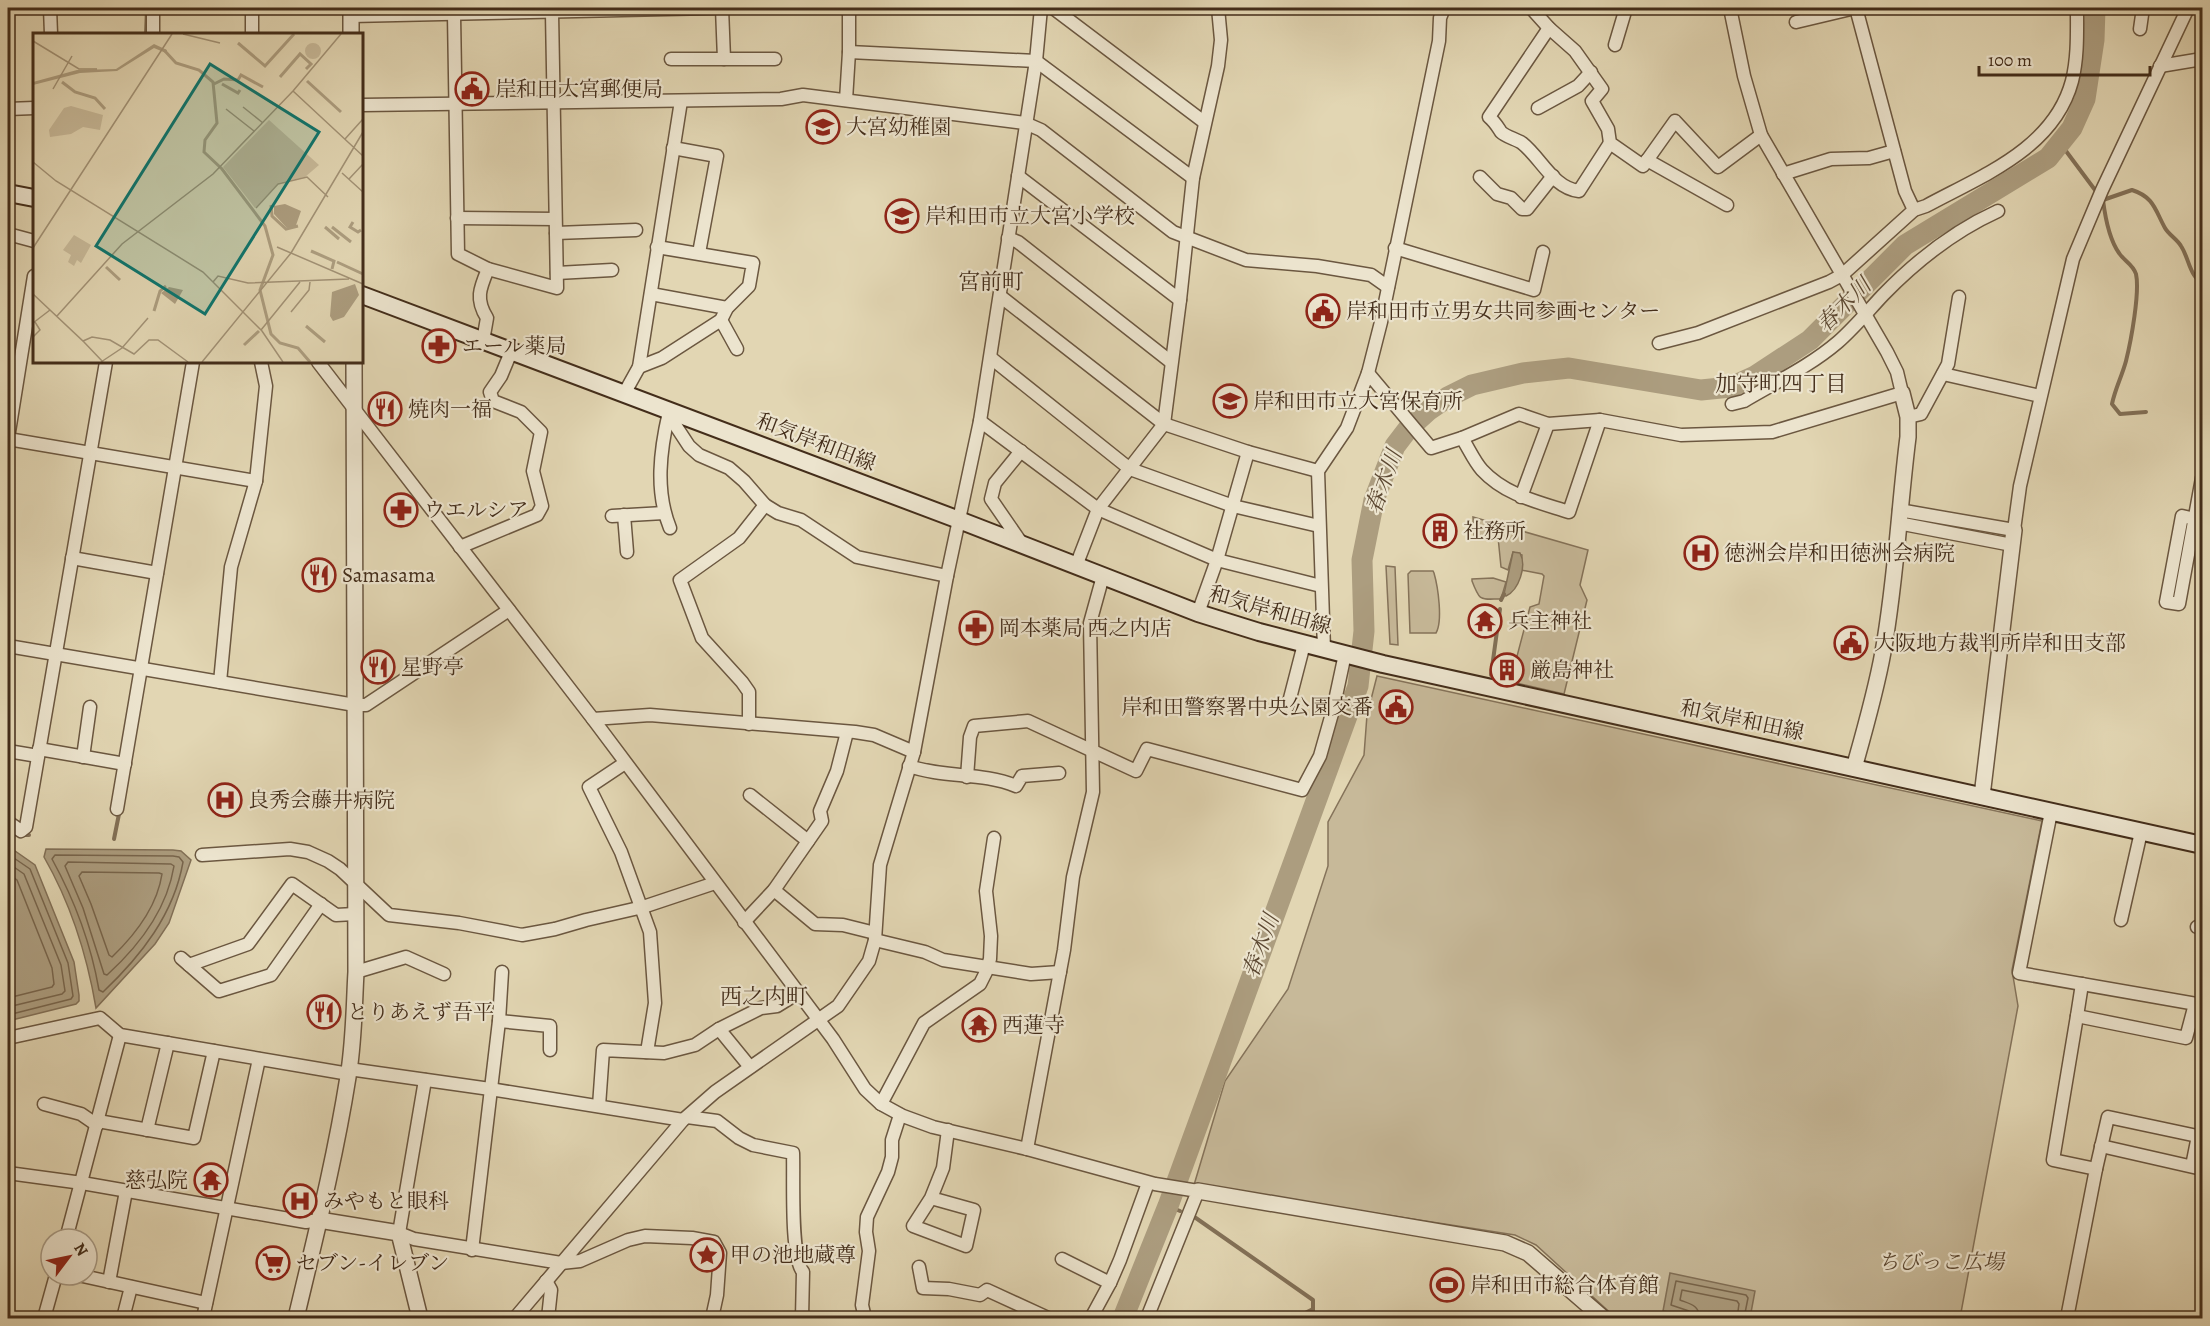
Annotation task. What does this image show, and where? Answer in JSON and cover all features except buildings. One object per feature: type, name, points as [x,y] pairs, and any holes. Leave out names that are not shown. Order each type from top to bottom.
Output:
[{"type":"main road","points":[[8,193],[33,198]]},
{"type":"main road","name":"和気岸和田線","points":[[363,295],[959,520],[1198,613],[1383,664],[2202,845]]},
{"type":"street","points":[[50,8],[51,33]]},
{"type":"street","points":[[153,8],[153,33]]},
{"type":"street","points":[[252,8],[252,33]]},
{"type":"street","points":[[351,33],[351,12],[454,15],[712,8]]},
{"type":"street","points":[[723,8],[724,59]]},
{"type":"street","points":[[846,100],[849,8]]},
{"type":"street","points":[[515,1318],[685,1118],[715,1092],[838,1006],[868,961],[875,936],[880,865],[914,752],[947,576],[980,420],[1036,62],[1041,8]]},
{"type":"street","points":[[1053,8],[1204,122]]},
{"type":"street","points":[[1076,566],[1098,509],[1164,424],[1193,178],[1218,66],[1221,40],[1218,8]]},
{"type":"street","points":[[1324,649],[1318,471],[1347,428],[1368,373],[1388,287],[1439,41],[1440,18],[1444,8]]},
{"type":"street","points":[[1531,8],[1575,51],[1602,89],[1592,101],[1608,129],[1610,143],[1580,191],[1570,190],[1521,143],[1502,133],[1497,123],[1490,117],[1549,28]]},
{"type":"street","points":[[1615,45],[1626,8]]},
{"type":"street","points":[[1730,8],[1746,85],[1761,135],[1897,372],[1908,417],[1908,437],[1883,651],[1854,768]]},
{"type":"street","points":[[1796,22],[1855,8],[1905,190],[1914,210]]},
{"type":"street","points":[[1659,343],[1698,333],[1843,277],[1914,210],[1926,206],[2008,161],[2039,138],[2056,117],[2072,82],[2077,49],[2077,8]]},
{"type":"street","points":[[2140,29],[2143,8]]},
{"type":"street","points":[[1982,796],[2020,486],[2073,259],[2188,8]]},
{"type":"street","points":[[454,15],[458,254],[488,269],[557,288],[552,13]]},
{"type":"street","points":[[849,52],[1036,62],[1193,178]]},
{"type":"street","points":[[671,59],[775,59]]},
{"type":"street","points":[[2160,66],[2202,59]]},
{"type":"street","points":[[1538,108],[1578,86],[1591,72]]},
{"type":"street","points":[[363,105],[781,99],[802,95],[1025,123],[1041,130],[1173,232],[1212,249],[1246,260],[1317,266],[1371,275],[1388,287]]},
{"type":"street","points":[[624,394],[639,367],[681,101]]},
{"type":"street","points":[[8,109],[33,108]]},
{"type":"street","points":[[1610,143],[1643,166],[1676,121],[1718,168],[1761,135]]},
{"type":"street","points":[[673,148],[717,156],[699,253]]},
{"type":"street","points":[[1784,174],[1831,159],[1869,158],[1894,151]]},
{"type":"street","points":[[1647,160],[1727,205]]},
{"type":"street","points":[[1018,176],[1180,300]]},
{"type":"street","points":[[1480,177],[1497,194],[1511,198],[1522,209],[1527,209],[1553,176]]},
{"type":"street","points":[[1732,404],[1744,400],[1817,359],[1839,341],[1864,313],[1929,252],[1974,222],[1998,211]]},
{"type":"street","points":[[457,218],[555,219]]},
{"type":"street","points":[[556,233],[636,230]]},
{"type":"street","points":[[8,234],[33,241]]},
{"type":"street","points":[[1008,238],[1018,242],[1171,362]]},
{"type":"street","points":[[639,367],[662,358],[721,320],[727,308],[750,286],[753,263],[657,247]]},
{"type":"street","points":[[1395,248],[1534,290],[1544,252]]},
{"type":"street","points":[[483,341],[487,318],[480,308],[478,299],[488,269]]},
{"type":"street","points":[[557,273],[612,270]]},
{"type":"street","points":[[33,282],[8,438],[255,482]]},
{"type":"street","points":[[651,294],[727,308]]},
{"type":"street","points":[[1000,296],[1164,424],[1248,452],[1318,471]]},
{"type":"street","points":[[1908,417],[1920,414],[1948,364],[1959,297]]},
{"type":"street","points":[[721,320],[737,348]]},
{"type":"street","points":[[460,547],[537,515],[542,506],[533,471],[541,432],[520,412],[493,401],[490,392],[501,376],[511,352]]},
{"type":"street","points":[[991,358],[1130,469],[1233,506],[1319,526]]},
{"type":"street","points":[[8,822],[21,831],[26,827],[106,363]]},
{"type":"street","points":[[117,810],[193,363]]},
{"type":"street","points":[[219,682],[231,567],[255,482],[266,386],[261,363]]},
{"type":"street","points":[[319,363],[626,763],[833,1039],[865,1089],[881,1104],[900,1115],[933,1127],[1027,1149],[1152,1183],[1504,1243],[1528,1253],[1603,1318]]},
{"type":"street","points":[[296,1318],[334,1158],[349,1072],[356,972],[354,363]]},
{"type":"street","points":[[1368,373],[1431,448],[1462,438],[1519,414],[1548,424],[1600,420],[1681,435],[1772,432],[1902,393]]},
{"type":"street","points":[[1943,374],[2040,396]]},
{"type":"street","points":[[669,412],[689,446],[699,455],[729,468],[765,505],[778,513],[801,520],[857,557],[947,576]]},
{"type":"street","points":[[669,412],[659,465],[664,513],[670,528]]},
{"type":"street","points":[[980,420],[1098,509],[1217,560],[1321,586]]},
{"type":"street","points":[[1462,438],[1485,473],[1498,485],[1521,497],[1569,512],[1600,420]]},
{"type":"street","points":[[1521,497],[1548,424]]},
{"type":"street","points":[[1021,451],[995,483],[991,499],[1023,545]]},
{"type":"street","points":[[1198,613],[1217,560],[1248,452]]},
{"type":"street","points":[[2194,519],[2182,516],[2166,602],[2179,604],[2202,478]]},
{"type":"street","points":[[749,724],[748,692],[742,682],[702,638],[680,580],[739,538],[765,505]]},
{"type":"street","points":[[627,552],[618,515],[664,513]]},
{"type":"street","points":[[1898,516],[2013,537]]},
{"type":"street","points":[[72,558],[157,573]]},
{"type":"street","points":[[1027,1149],[1060,972],[1073,877],[1093,792],[1090,623],[1103,576]]},
{"type":"street","points":[[8,646],[366,705],[509,610]]},
{"type":"street","points":[[1288,706],[1304,644]]},
{"type":"street","points":[[967,777],[970,737],[974,726],[1028,721],[1136,771],[1147,749],[1302,790],[1320,756],[1347,655]]},
{"type":"street","points":[[82,757],[90,707]]},
{"type":"street","points":[[592,718],[650,716],[847,732],[874,735],[914,752]]},
{"type":"street","points":[[744,922],[774,890],[822,821],[820,811],[837,771],[847,732]]},
{"type":"street","points":[[8,751],[82,757],[125,764]]},
{"type":"street","points":[[626,763],[589,787],[621,852],[643,907],[650,932],[654,1003],[647,1052]]},
{"type":"street","points":[[909,766],[929,773],[1002,780],[1016,786],[1022,776],[1059,773]]},
{"type":"street","points":[[750,795],[808,842]]},
{"type":"street","points":[[2051,812],[2019,973],[2199,1004],[2186,1038],[2077,1016]]},
{"type":"street","points":[[2121,920],[2141,832]]},
{"type":"street","points":[[881,1104],[924,1023],[980,984],[987,967],[991,936],[986,891],[994,838]]},
{"type":"street","points":[[202,855],[290,849],[308,852],[340,869],[389,915],[459,922],[502,933],[522,935],[643,907],[715,883]]},
{"type":"street","points":[[321,904],[271,975],[219,991],[185,961],[248,944],[292,884],[321,904],[336,915],[355,914]]},
{"type":"street","points":[[774,890],[815,924],[843,925],[926,952],[942,960],[1031,974],[1060,972]]},
{"type":"street","points":[[356,972],[406,957],[444,974]]},
{"type":"street","points":[[472,1250],[499,1022],[502,972]]},
{"type":"street","points":[[2082,984],[2054,1160],[2096,1169]]},
{"type":"street","points":[[599,1106],[603,1050],[664,1053],[695,1045],[719,1029],[761,1008],[777,1006],[798,993]]},
{"type":"street","points":[[8,1038],[100,1018],[120,1035],[259,1059],[717,1121],[739,1138],[753,1144],[793,1153],[798,1267],[803,1272],[802,1318]]},
{"type":"street","points":[[499,1022],[550,1026],[550,1050]]},
{"type":"street","points":[[719,1029],[750,1067]]},
{"type":"street","points":[[69,1227],[120,1035]]},
{"type":"street","points":[[147,1130],[168,1043]]},
{"type":"street","points":[[44,1104],[81,1114],[98,1123],[194,1138],[214,1051]]},
{"type":"street","points":[[203,1318],[259,1059]]},
{"type":"street","points":[[420,1318],[399,1233],[425,1080]]},
{"type":"street","points":[[865,1318],[862,1305],[869,1251],[866,1232],[867,1217],[888,1172],[892,1157],[892,1140],[900,1115]]},
{"type":"street","points":[[2067,1318],[2096,1169],[2101,1146],[2108,1117],[2200,1137],[2197,1168],[2101,1146]]},
{"type":"street","points":[[931,1198],[974,1210],[966,1246],[914,1226],[931,1198],[943,1168],[948,1130]]},
{"type":"street","points":[[8,1173],[82,1183],[306,1222],[319,1220],[399,1233],[414,1239],[472,1250],[561,1263],[580,1261],[628,1240],[645,1236],[692,1238],[714,1242],[720,1252],[717,1295],[712,1318]]},
{"type":"street","points":[[1091,1318],[1110,1283],[1152,1183]]},
{"type":"street","points":[[109,1282],[126,1191]]},
{"type":"street","points":[[1147,1318],[1195,1191]]},
{"type":"street","points":[[1062,1259],[1110,1283]]},
{"type":"street","points":[[919,1267],[923,1288],[949,1289],[980,1295],[987,1290],[1048,1318]]},
{"type":"street","points":[[99,1280],[206,1303]]},
{"type":"street","points":[[546,1281],[551,1290],[548,1318]]},
{"type":"street","points":[[44,1318],[53,1287]]},
{"type":"street","points":[[123,1318],[130,1287]]},
{"type":"green space","points":[[1473,517],[1588,550],[1580,585],[1587,600],[1564,694],[1512,682],[1530,607],[1539,604],[1544,576],[1521,570],[1522,555],[1513,552],[1508,570],[1501,567],[1498,537],[1474,536]]},
{"type":"green space","points":[[1386,566],[1395,567],[1398,645],[1390,644]]},
{"type":"green space","points":[[1411,571],[1433,571],[1434,573],[1439,612],[1436,633],[1410,633],[1408,574]]},
{"type":"green space","points":[[1493,578],[1506,582],[1501,599],[1482,598],[1477,593],[1472,579]]},
{"type":"green space","name":"ちびっこ広場","points":[[1377,676],[2042,821],[2012,970],[2018,1006],[1960,1318],[1616,1318],[1536,1245],[1515,1235],[1194,1185],[1225,1081],[1288,989],[1328,866],[1328,822],[1364,755],[1367,715]]},
{"type":"water","points":[[1513,552],[1520,553],[1522,571],[1515,589],[1506,596],[1504,594]]},
{"type":"water","points":[[8,846],[35,865],[74,962],[79,1001],[76,1004],[8,1021]]},
{"type":"water","points":[[46,849],[173,850],[181,851],[191,860],[169,923],[155,944],[96,1008],[77,930],[44,857]]},
{"type":"water","points":[[1670,1273],[1755,1291],[1750,1318],[1700,1318],[1663,1311]]},
{"type":"waterway","points":[[146,33],[147,8]]},
{"type":"waterway","name":"春木川","points":[[1123,1318],[1168,1206],[1358,686],[1364,631],[1362,560],[1374,500],[1395,446],[1408,429],[1448,397],[1472,385],[1523,373],[1569,368],[1701,390],[1731,387],[1755,376],[1810,340],[1905,245],[2048,158],[2072,128],[2085,99],[2094,40],[2095,8]]},
{"type":"waterway","points":[[2060,143],[2098,194]]},
{"type":"waterway","points":[[2103,200],[2132,190],[2145,196],[2153,205],[2167,230],[2181,246],[2192,271],[2202,283]]},
{"type":"waterway","points":[[2103,200],[2110,234],[2121,256],[2135,271],[2137,282],[2130,342],[2112,404],[2120,414],[2146,412]]},
{"type":"waterway","points":[[1501,600],[1504,594]]},
{"type":"waterway","points":[[1491,675],[1500,609]]},
{"type":"waterway","points":[[114,839],[119,814]]},
{"type":"waterway","points":[[21,835],[29,835]]},
{"type":"waterway","points":[[1168,1206],[1180,1211]]},
{"type":"waterway","points":[[1193,1216],[1313,1300],[1313,1318]]},
{"type":"waterway","points":[[1295,1318],[1313,1309]]},
{"type":"place","name":"岸和田大宮郵便局","points":[[472,89]]},
{"type":"place","name":"大宮幼稚園","points":[[823,127]]},
{"type":"place","name":"岸和田市立大宮小学校","points":[[902,216]]},
{"type":"place","name":"岸和田市立男女共同参画センター","points":[[1323,311]]},
{"type":"place","name":"エール薬局","points":[[439,346]]},
{"type":"place","name":"岸和田市立大宮保育所","points":[[1230,401]]},
{"type":"place","name":"焼肉一福","points":[[385,409]]},
{"type":"place","name":"ウエルシア","points":[[401,510]]},
{"type":"place","name":"社務所","points":[[1440,531]]},
{"type":"place","name":"徳洲会岸和田徳洲会病院","points":[[1701,553]]},
{"type":"place","name":"Samasama","points":[[319,575]]},
{"type":"place","name":"兵主神社","points":[[1485,621]]},
{"type":"place","name":"岡本薬局 西之内店","points":[[976,628]]},
{"type":"place","name":"大阪地方裁判所岸和田支部","points":[[1851,643]]},
{"type":"place","name":"星野亭","points":[[378,667]]},
{"type":"place","name":"厳島神社","points":[[1507,670]]},
{"type":"place","name":"岸和田警察署中央公園交番","points":[[1396,707]]},
{"type":"place","name":"良秀会藤井病院","points":[[225,800]]},
{"type":"place","name":"とりあえず吾平","points":[[324,1012]]},
{"type":"place","name":"西蓮寺","points":[[979,1025]]},
{"type":"place","name":"慈弘院","points":[[211,1180]]},
{"type":"place","name":"みやもと眼科","points":[[300,1201]]},
{"type":"place","name":"甲の池地蔵尊","points":[[707,1255]]},
{"type":"place","name":"セブン-イレブン","points":[[273,1263]]},
{"type":"place","name":"岸和田市総合体育館","points":[[1447,1285]]},
{"type":"district","name":"宮前町","points":[[991,282]]},
{"type":"district","name":"加守町四丁目","points":[[1781,384]]},
{"type":"district","name":"西之内町","points":[[764,997]]}]
